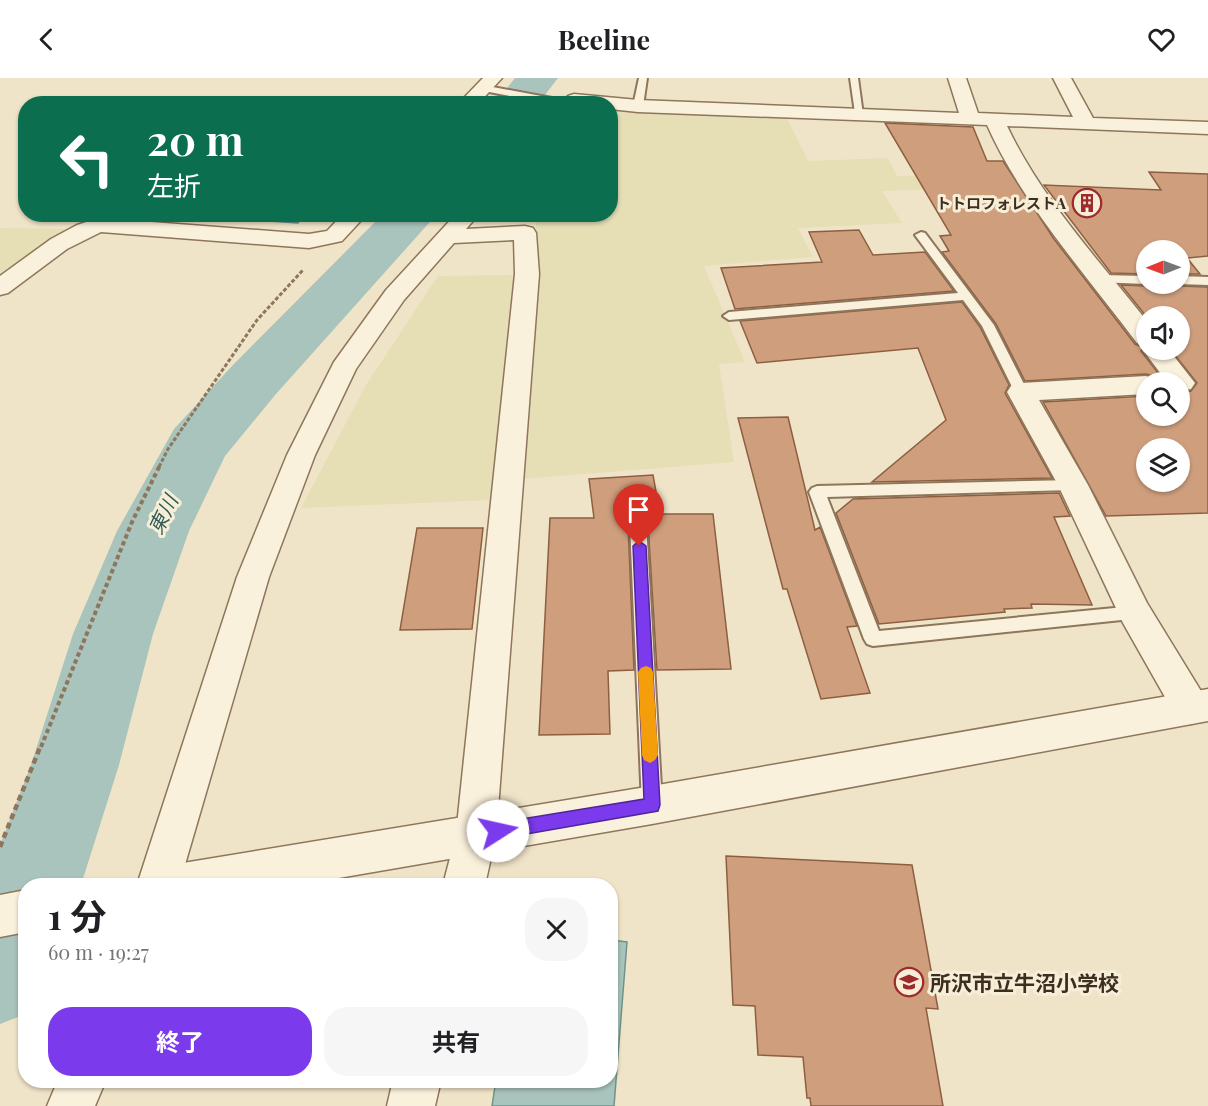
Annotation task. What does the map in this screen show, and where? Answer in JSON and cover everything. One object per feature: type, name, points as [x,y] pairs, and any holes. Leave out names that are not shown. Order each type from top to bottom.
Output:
[{"type":"street","points":[[957,78],[970,118]]},
{"type":"street","points":[[1062,78],[1086,123]]},
{"type":"street","points":[[476,96],[489,86]]},
{"type":"street","points":[[618,104],[1207,129]]},
{"type":"street","points":[[994,119],[1010,154],[1034,191],[1136,324]]},
{"type":"street","points":[[0,288],[62,243],[86,229],[99,225],[309,241],[334,237],[348,222]]},
{"type":"street","points":[[160,878],[253,577],[301,455],[343,368],[395,295],[461,222]]},
{"type":"street","points":[[448,237],[525,233],[527,274],[476,834],[466,878]]},
{"type":"street","points":[[1166,360],[1178,372]]},
{"type":"street","points":[[218,878],[652,805],[1200,706],[1135,613],[1073,485],[1022,392],[1136,386]]},
{"type":"street","points":[[0,916],[18,913]]},
{"type":"street","points":[[71,1106],[79,1088]]},
{"type":"street","points":[[411,1106],[415,1088]]},
{"type":"lane","points":[[638,106],[643,78]]},
{"type":"lane","points":[[854,78],[860,113]]},
{"type":"lane","points":[[489,86],[553,96]]},
{"type":"lane","points":[[921,235],[988,325],[1022,392]]},
{"type":"lane","points":[[1101,279],[1136,279]]},
{"type":"lane","points":[[1190,280],[1208,280]]},
{"type":"lane","points":[[729,316],[966,296]]},
{"type":"lane","points":[[1073,485],[817,492],[873,639],[1135,613]]},
{"type":"lane","points":[[638,523],[652,805]]},
{"type":"path","points":[[0,847],[132,522],[168,449],[257,320],[334,237]]},
{"type":"shaded area","points":[[618,108],[785,114],[808,161],[888,158],[897,176],[950,175],[958,188],[882,191],[902,223],[798,228],[813,257],[704,266],[745,362],[719,364],[734,462],[522,479],[536,271],[536,222],[618,222]]},
{"type":"shaded area","points":[[0,228],[78,229],[0,282]]},
{"type":"shaded area","points":[[514,275],[490,500],[301,508],[366,385],[438,276]]},
{"type":"water","points":[[618,941],[627,942],[618,1056]]},
{"type":"water","points":[[495,1088],[615,1088],[614,1106],[492,1106]]},
{"type":"building","points":[[885,123],[973,127],[987,161],[1003,161],[1054,239],[1136,344],[1136,360],[1148,360],[1157,372],[1025,381],[996,324],[942,252],[949,251],[940,236],[951,235]]},
{"type":"building","points":[[1149,172],[1208,174],[1208,256],[1190,258],[1190,240],[1136,240],[1136,274],[1111,273],[1044,185],[1161,190]]},
{"type":"building","points":[[859,230],[873,255],[925,252],[954,291],[735,309],[721,268],[822,262],[809,232]]},
{"type":"building","points":[[1190,262],[1200,274],[1190,274]]},
{"type":"building","points":[[1121,285],[1136,286],[1136,294],[1190,294],[1190,286],[1208,287],[1208,513],[1106,516],[1043,402],[1136,397],[1136,426],[1190,426],[1190,391],[1197,383],[1179,360],[1190,360],[1190,306],[1138,306]]},
{"type":"building","points":[[962,302],[980,327],[1009,385],[1005,393],[1052,478],[872,482],[946,420],[918,348],[757,363],[740,321]]},
{"type":"building","points":[[788,417],[815,530],[820,527],[857,626],[847,627],[870,693],[821,699],[787,589],[783,589],[738,418]]},
{"type":"building","points":[[653,475],[660,514],[713,514],[731,669],[657,670],[648,523],[644,517],[637,515],[628,523],[634,670],[608,671],[610,734],[539,735],[550,518],[594,518],[589,479]]},
{"type":"building","points":[[1059,493],[1070,516],[1054,517],[1092,605],[1031,604],[1032,608],[1004,609],[1005,612],[879,624],[836,513],[853,499]]},
{"type":"building","points":[[417,528],[483,528],[472,629],[400,630]]},
{"type":"building","points":[[726,856],[912,865],[938,1009],[926,1008],[943,1106],[811,1106],[810,1098],[807,1098],[803,1057],[758,1055],[755,1006],[733,1005]]},
{"type":"waterway","name":"東川","points":[[522,96],[537,78]]},
{"type":"waterway","name":"東川","points":[[35,878],[75,765],[113,634],[153,531],[197,445],[254,380],[404,222]]},
{"type":"waterway","name":"東川","points":[[0,973],[18,927]]},
{"type":"slow traffic","points":[[646,672],[650,755]]},
{"type":"place","name":"トトロフォレストA","points":[[1087,203]]},
{"type":"place","name":"所沢市立牛沼小学校","points":[[909,982]]},
{"type":"route","points":[[498,831],[652,805],[639,546]]}]
